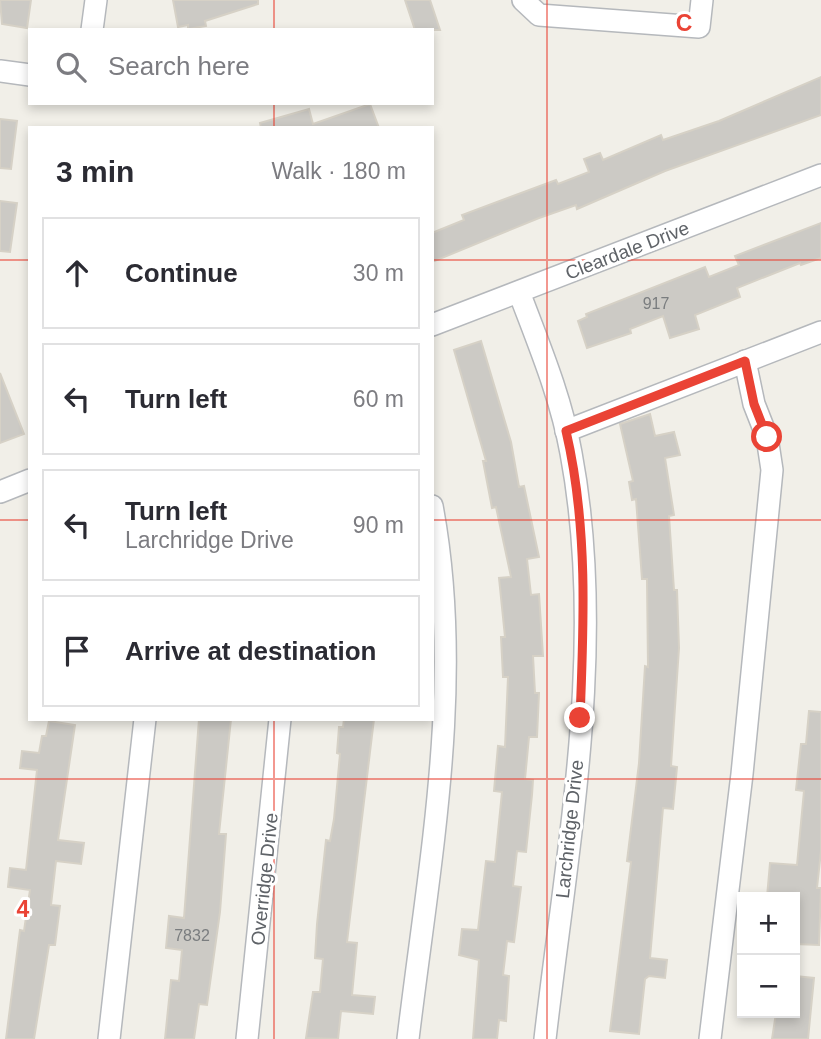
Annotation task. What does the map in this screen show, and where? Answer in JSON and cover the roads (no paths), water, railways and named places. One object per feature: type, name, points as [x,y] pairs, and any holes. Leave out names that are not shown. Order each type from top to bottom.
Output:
[{"type":"street","points":[[93,28],[96,0]]},
{"type":"street","points":[[523,0],[539,15],[699,27],[702,0]]},
{"type":"street","points":[[0,71],[28,75]]},
{"type":"street","name":"Cleardale Drive","points":[[434,324],[821,175]]},
{"type":"street","name":"Larchridge Drive","points":[[519,292],[556,388],[566,431],[579,509],[584,621],[576,768],[545,1039]]},
{"type":"street","points":[[566,431],[821,332]]},
{"type":"street","points":[[710,1039],[742,775],[772,470],[767,437],[754,404],[745,361]]},
{"type":"street","points":[[0,492],[28,481]]},
{"type":"street","points":[[408,1039],[447,672],[445,587],[434,518]]},
{"type":"street","points":[[110,1039],[145,721]]},
{"type":"street","name":"Overridge Drive","points":[[247,1039],[281,721]]}]
